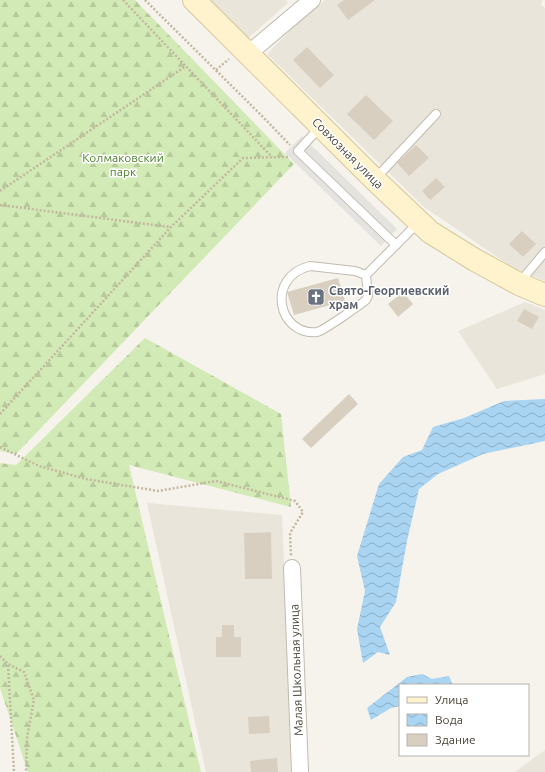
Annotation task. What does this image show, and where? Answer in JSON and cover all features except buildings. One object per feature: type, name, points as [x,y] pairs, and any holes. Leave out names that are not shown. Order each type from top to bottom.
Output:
[{"type":"street","name":"Совхозная улица","points":[[194,0],[375,180],[430,232],[475,260],[519,284],[545,295]]},
{"type":"street","points":[[248,54],[302,3]]},
{"type":"street","name":"Малая Школьная улица","points":[[292,568],[300,772]]},
{"type":"lane","points":[[375,180],[436,114]]},
{"type":"lane","points":[[321,126],[298,151],[396,245]]},
{"type":"lane","points":[[366,275],[420,222]]},
{"type":"lane","points":[[519,284],[545,252]]},
{"type":"lane","points":[[310,266],[346,270],[366,275],[368,296],[366,300],[319,332],[308,332],[298,328],[289,321],[284,312],[281,301],[282,291],[286,281],[302,268],[310,266]]},
{"type":"path","points":[[123,0],[273,158]]},
{"type":"path","points":[[0,414],[170,227],[243,158],[291,157],[298,151],[293,149],[262,116],[145,0]]},
{"type":"path","points":[[0,191],[186,66]]},
{"type":"path","points":[[0,205],[170,227]]},
{"type":"path","points":[[0,447],[40,466],[86,479],[158,491],[216,481],[295,501],[303,512],[290,533],[292,568]]},
{"type":"path","points":[[0,656],[8,664],[24,672],[34,700],[27,738],[26,772]]},
{"type":"path","points":[[8,664],[14,772]]},
{"type":"shaded area","points":[[206,0],[286,0],[288,3],[245,41]]},
{"type":"shaded area","points":[[325,0],[543,0],[541,5],[545,8],[545,281],[512,267],[424,207],[267,54],[308,12]]},
{"type":"shaded area","points":[[302,136],[397,229],[381,246],[285,153]]},
{"type":"shaded area","points":[[525,302],[545,310],[545,374],[497,389],[458,331]]},
{"type":"shaded area","points":[[147,503],[282,515],[293,772],[206,772]]},
{"type":"shaded area","points":[[545,750],[545,772],[515,772]]},
{"type":"green space","name":"Колмаковский парк","points":[[0,0],[135,0],[294,164],[16,454],[0,451]]},
{"type":"green space","points":[[145,338],[281,414],[291,507],[129,465],[201,772],[28,772],[0,688],[0,463],[16,465]]},
{"type":"water","points":[[545,399],[545,441],[483,454],[438,474],[419,489],[407,541],[396,602],[380,627],[390,655],[378,652],[363,663],[357,629],[365,591],[357,556],[379,484],[403,457],[422,450],[433,427],[464,418],[504,401]]},
{"type":"water","points":[[422,674],[432,679],[449,676],[453,684],[399,684],[399,706],[391,708],[371,720],[367,708],[407,677]]},
{"type":"place","name":"Свято-Георгиевский храм","points":[[316,297]]}]
